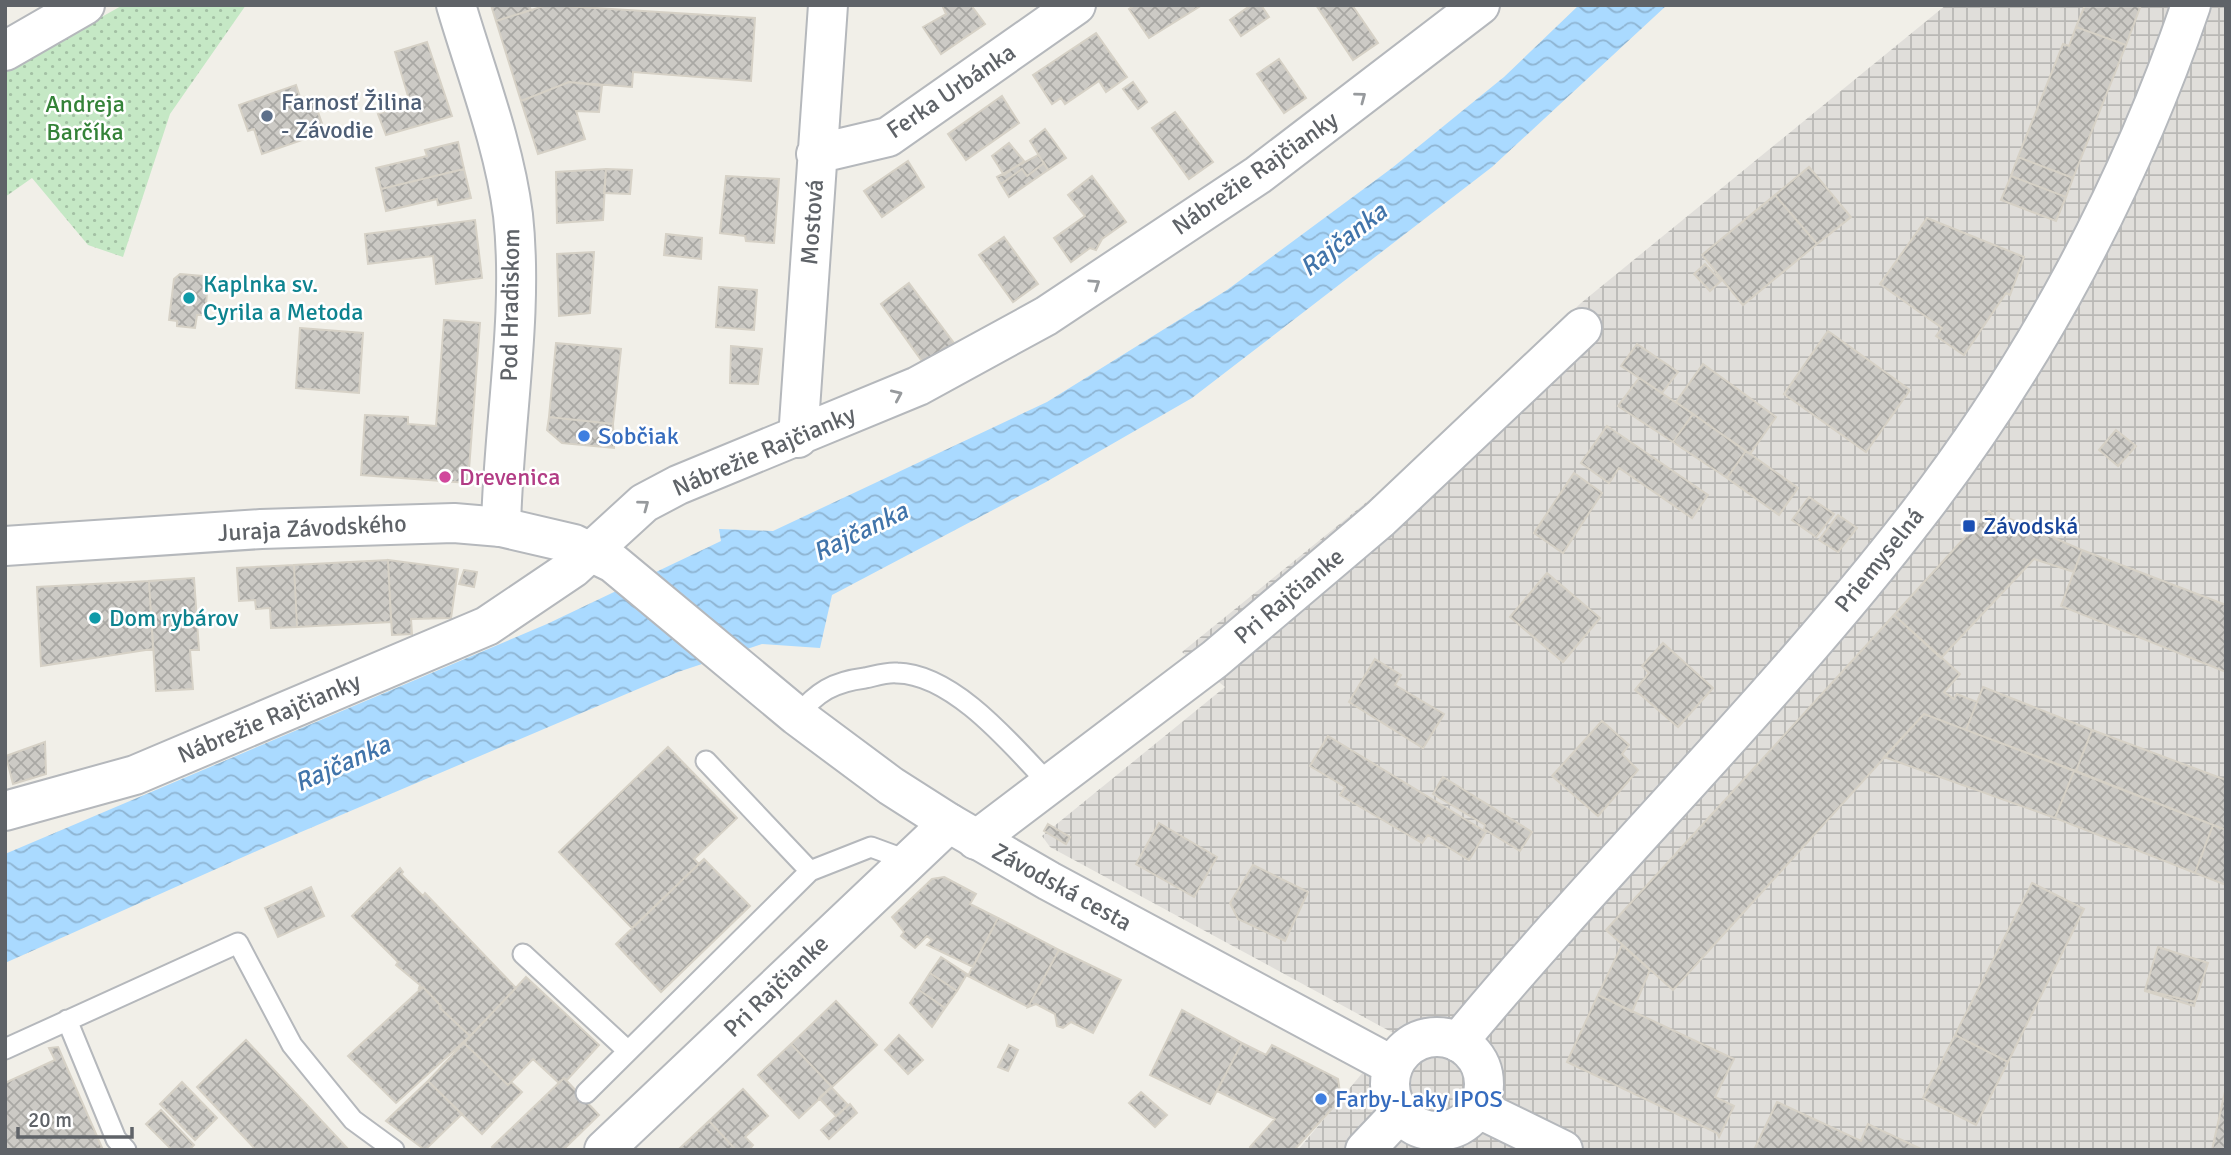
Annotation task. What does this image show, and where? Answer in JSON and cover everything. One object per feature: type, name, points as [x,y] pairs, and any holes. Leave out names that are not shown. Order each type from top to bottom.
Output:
[{"type":"street","points":[[5,51],[85,5]]},
{"type":"street","name":"Pod Hradiskom","points":[[456,5],[503,167],[512,213],[516,262],[502,527]]},
{"type":"street","name":"Mostová","points":[[798,438],[828,5]]},
{"type":"street","name":"Ferka Urbánka","points":[[816,154],[888,137],[1076,5]]},
{"type":"street","name":"Nábrežie Rajčianky","points":[[5,811],[135,775],[486,626],[603,557],[644,503],[678,485],[798,438],[918,386],[1046,316],[1258,174],[1480,5]]},
{"type":"street","name":"Priemyselná","points":[[1458,1042],[1807,650],[1919,513],[1988,415],[2050,315],[2086,250],[2135,148],[2191,5]]},
{"type":"street","name":"Pri Rajčianke","points":[[604,1150],[909,861],[1050,785],[1215,659],[1380,519],[1582,328]]},
{"type":"street","name":"Juraja Závodského","points":[[5,546],[387,523],[454,523],[502,527],[574,544],[603,557]]},
{"type":"street","name":"Závodská cesta","points":[[603,557],[797,716],[891,786],[962,831],[1393,1066]]},
{"type":"street","points":[[1433,1037],[1458,1042],[1473,1054],[1482,1071],[1483,1090],[1477,1108],[1461,1124],[1440,1131],[1411,1123],[1400,1113],[1392,1099],[1390,1082],[1393,1066],[1409,1046],[1420,1040],[1433,1037]]},
{"type":"street","points":[[1477,1108],[1563,1150]]},
{"type":"street","points":[[1365,1150],[1400,1113]]},
{"type":"lane","points":[[797,716],[814,695],[845,681],[898,672],[941,684],[1001,733],[1050,785]]},
{"type":"lane","points":[[706,761],[810,871]]},
{"type":"lane","points":[[586,1093],[810,871],[871,847],[909,861]]},
{"type":"lane","points":[[5,1049],[238,943],[292,1045],[353,1120],[394,1150]]},
{"type":"lane","points":[[523,954],[628,1051]]},
{"type":"lane","points":[[67,1020],[116,1139],[126,1150]]},
{"type":"shaded area","points":[[1946,5],[2226,5],[2226,1150],[1298,1150],[1395,1034],[1050,847],[1042,836],[1225,687],[1182,652],[1395,479],[1581,303]]},
{"type":"green space","name":"Andreja Barčíka","points":[[123,5],[246,5],[170,114],[123,257],[88,245],[32,178],[5,197],[5,71]]},
{"type":"water","name":"Rajčanka","points":[[1579,5],[1667,5],[1492,167],[1192,398],[1046,482],[832,595],[820,648],[762,644],[678,672],[268,846],[5,963],[5,854],[547,624],[721,541],[719,529],[773,531],[1047,402],[1227,290],[1392,168],[1504,77]]},
{"type":"building","points":[[491,5],[529,5],[531,10],[496,21]]},
{"type":"building","points":[[547,5],[755,18],[751,81],[633,72],[632,87],[569,82],[521,101],[496,21]]},
{"type":"building","points":[[942,5],[971,5],[985,24],[941,54],[923,27],[946,14]]},
{"type":"building","points":[[1135,5],[1202,5],[1149,38],[1129,9]]},
{"type":"building","points":[[1251,5],[1261,5],[1269,17],[1241,36],[1230,20]]},
{"type":"building","points":[[1316,5],[1352,5],[1378,43],[1353,60]]},
{"type":"building","points":[[2085,5],[2141,5],[2126,45],[2076,27]]},
{"type":"building","points":[[2076,27],[2126,45],[2073,178],[2018,157],[2063,44],[2069,46]]},
{"type":"building","points":[[1096,33],[1127,77],[1106,92],[1099,81],[1065,104],[1061,98],[1052,104],[1033,75]]},
{"type":"building","points":[[427,42],[452,116],[386,135],[378,114],[410,103],[395,52]]},
{"type":"building","points":[[1279,59],[1306,98],[1284,113],[1257,74]]},
{"type":"building","points":[[569,82],[602,86],[599,112],[576,111],[585,139],[538,154],[521,101]]},
{"type":"building","points":[[1133,82],[1147,102],[1138,109],[1123,89]]},
{"type":"building","points":[[296,85],[302,103],[313,98],[325,132],[262,154],[254,129],[248,131],[239,105]]},
{"type":"building","points":[[1002,96],[1019,123],[966,160],[948,134]]},
{"type":"building","points":[[1175,112],[1213,162],[1189,179],[1152,128]]},
{"type":"building","points":[[1045,129],[1066,158],[1048,170],[1030,141]]},
{"type":"building","points":[[458,142],[464,169],[381,189],[376,168],[427,156],[425,150]]},
{"type":"building","points":[[1009,143],[1024,161],[1004,175],[992,156]]},
{"type":"building","points":[[1038,155],[1044,163],[1027,176],[1022,169],[1001,184],[997,177]]},
{"type":"building","points":[[2018,157],[2073,178],[2066,197],[2011,176]]},
{"type":"building","points":[[908,161],[924,187],[882,217],[864,191]]},
{"type":"building","points":[[1044,163],[1048,170],[1009,197],[1001,184],[1022,169],[1027,176]]},
{"type":"building","points":[[1809,167],[1851,217],[1817,244],[1775,195]]},
{"type":"building","points":[[464,169],[471,198],[438,205],[437,199],[386,211],[381,189]]},
{"type":"building","points":[[606,169],[632,170],[630,194],[604,193]]},
{"type":"building","points":[[606,169],[603,220],[557,223],[556,172]]},
{"type":"building","points":[[726,176],[779,179],[774,243],[746,241],[745,236],[720,233]]},
{"type":"building","points":[[1092,176],[1126,222],[1102,239],[1096,250],[1090,248],[1071,262],[1054,238],[1085,216],[1068,195]]},
{"type":"building","points":[[2011,176],[2066,197],[2056,221],[2001,200]]},
{"type":"building","points":[[1775,195],[1817,244],[1743,305],[1702,255]]},
{"type":"building","points":[[1927,218],[2024,257],[2010,295],[2006,293],[1964,355],[1936,336],[1942,328],[1880,284]]},
{"type":"building","points":[[475,220],[482,278],[436,284],[433,256],[368,264],[365,234]]},
{"type":"building","points":[[666,234],[702,238],[701,259],[664,255]]},
{"type":"building","points":[[1004,237],[1038,284],[1013,302],[979,255]]},
{"type":"building","points":[[594,252],[590,313],[559,316],[557,254]]},
{"type":"building","points":[[1705,264],[1721,281],[1710,291],[1694,274]]},
{"type":"building","name":"Kaplnka sv. Cyrila a Metoda","points":[[180,274],[203,276],[208,282],[205,315],[197,315],[195,328],[177,326],[177,321],[169,320],[174,279]]},
{"type":"building","points":[[909,283],[954,343],[924,364],[881,304]]},
{"type":"building","points":[[719,287],[757,290],[754,330],[716,327]]},
{"type":"building","points":[[444,320],[480,323],[468,483],[361,475],[365,415],[408,417],[408,424],[436,426]]},
{"type":"building","points":[[300,328],[363,333],[359,393],[296,388]]},
{"type":"building","points":[[1828,331],[1910,390],[1866,452],[1784,394]]},
{"type":"building","points":[[556,343],[621,349],[613,424],[549,417]]},
{"type":"building","points":[[1637,344],[1678,372],[1662,393],[1621,366]]},
{"type":"building","points":[[731,346],[762,349],[758,384],[730,383]]},
{"type":"building","points":[[1703,364],[1776,417],[1750,454],[1676,402]]},
{"type":"building","points":[[1639,378],[1693,414],[1673,442],[1618,406]]},
{"type":"building","points":[[1693,414],[1746,451],[1727,478],[1673,442]]},
{"type":"building","name":"Sobčiak","points":[[549,417],[613,424],[614,448],[562,443],[547,430]]},
{"type":"building","points":[[1607,426],[1708,495],[1692,518],[1619,468],[1609,483],[1581,463]]},
{"type":"building","points":[[2116,430],[2136,446],[2118,466],[2099,450]]},
{"type":"building","points":[[1746,451],[1798,488],[1779,515],[1727,478]]},
{"type":"building","points":[[1574,473],[1602,493],[1563,553],[1534,533]]},
{"type":"building","points":[[1809,497],[1834,514],[1816,537],[1792,520]]},
{"type":"building","points":[[1989,511],[2002,523],[2008,518],[2082,550],[2074,572],[2034,559],[1941,658],[1894,615]]},
{"type":"building","points":[[1838,515],[1857,528],[1838,552],[1819,540]]},
{"type":"building","points":[[2082,550],[2226,605],[2226,672],[2061,606]]},
{"type":"building","points":[[388,560],[458,569],[451,618],[411,619],[412,634],[392,635]]},
{"type":"building","points":[[388,560],[391,622],[297,627],[294,565]]},
{"type":"building","points":[[294,565],[297,627],[271,628],[270,608],[256,609],[255,600],[239,601],[237,568]]},
{"type":"building","points":[[464,570],[477,572],[474,587],[459,584]]},
{"type":"building","points":[[1547,573],[1600,618],[1563,662],[1510,617]]},
{"type":"building","points":[[194,578],[199,650],[190,650],[193,689],[156,691],[149,581]]},
{"type":"building","name":"Dom rybárov","points":[[149,581],[153,649],[41,666],[37,587]]},
{"type":"building","points":[[1894,615],[1960,674],[1944,692],[1954,699],[1957,694],[1977,702],[1966,730],[1924,714],[1673,990],[1606,930]]},
{"type":"building","points":[[1663,643],[1713,688],[1678,727],[1635,690],[1649,673],[1642,666]]},
{"type":"building","points":[[1375,659],[1401,675],[1395,685],[1444,714],[1423,748],[1349,702]]},
{"type":"building","points":[[1983,687],[2092,730],[2076,771],[1966,730]]},
{"type":"building","points":[[1924,714],[2074,771],[2055,818],[1884,757]]},
{"type":"building","points":[[1602,721],[1629,745],[1622,754],[1638,770],[1598,816],[1552,776]]},
{"type":"building","points":[[2092,730],[2226,780],[2226,830],[2076,771]]},
{"type":"building","points":[[1328,736],[1486,832],[1469,860],[1428,835],[1422,843],[1340,795],[1345,787],[1310,766]]},
{"type":"building","points":[[45,742],[46,774],[13,784],[6,756]]},
{"type":"building","points":[[668,747],[737,818],[694,859],[699,864],[632,928],[559,852]]},
{"type":"building","points":[[2074,771],[2213,825],[2195,873],[2055,818]]},
{"type":"building","points":[[1443,777],[1532,832],[1520,851],[1484,829],[1485,825],[1433,794]]},
{"type":"building","points":[[1159,823],[1217,857],[1194,897],[1136,864]]},
{"type":"building","points":[[1048,824],[1070,837],[1066,844],[1044,831]]},
{"type":"building","points":[[2213,825],[2226,830],[2226,885],[2195,873]]},
{"type":"building","points":[[704,859],[750,906],[661,992],[616,944]]},
{"type":"building","points":[[1253,865],[1308,892],[1285,941],[1238,919],[1230,903]]},
{"type":"building","points":[[400,868],[403,872],[401,874],[423,896],[425,893],[516,988],[470,1036],[440,1008],[423,987],[419,988],[420,985],[396,965],[398,962],[352,916]]},
{"type":"building","points":[[944,877],[976,894],[970,904],[998,918],[973,967],[927,945],[932,940],[927,936],[915,948],[901,936],[904,932],[892,917],[932,879]]},
{"type":"building","points":[[2032,883],[2084,909],[2008,1062],[1955,1035]]},
{"type":"building","points":[[311,887],[324,916],[278,937],[265,908]]},
{"type":"building","points":[[998,918],[1059,950],[1028,1007],[968,976]]},
{"type":"building","points":[[1622,945],[1650,970],[1632,1012],[1598,995]]},
{"type":"building","points":[[2158,947],[2208,963],[2195,1002],[2145,990]]},
{"type":"building","points":[[1059,950],[1121,980],[1093,1033],[1071,1022],[1063,1028],[1057,1026],[1055,1014],[1036,1004],[1028,1007]]},
{"type":"building","points":[[941,957],[967,974],[957,991],[930,973]]},
{"type":"building","points":[[930,973],[957,991],[945,1008],[919,990]]},
{"type":"building","points":[[526,977],[599,1045],[567,1080],[564,1078],[559,1083],[533,1059],[508,1085],[464,1043]]},
{"type":"building","points":[[423,987],[440,1008],[470,1036],[396,1103],[348,1056]]},
{"type":"building","points":[[919,990],[945,1008],[932,1027],[910,1003]]},
{"type":"building","points":[[2145,991],[2195,1002],[2194,1006]]},
{"type":"building","points":[[1598,995],[1734,1059],[1715,1097],[1734,1106],[1719,1137],[1717,1133],[1567,1062]]},
{"type":"building","points":[[836,1001],[877,1045],[832,1087],[791,1044]]},
{"type":"building","points":[[1182,1010],[1242,1043],[1210,1104],[1150,1075]]},
{"type":"building","points":[[899,1035],[923,1060],[908,1074],[885,1050]]},
{"type":"building","points":[[1955,1035],[2008,1062],[1976,1125],[1923,1098]]},
{"type":"building","points":[[246,1040],[349,1150],[256,1150],[197,1087]]},
{"type":"building","points":[[464,1043],[508,1085],[511,1082],[522,1092],[482,1134],[428,1081]]},
{"type":"building","points":[[1242,1043],[1266,1055],[1272,1045],[1338,1079],[1341,1099],[1294,1150],[1252,1150],[1250,1147],[1275,1119],[1217,1091]]},
{"type":"building","points":[[791,1044],[832,1087],[799,1118],[758,1075]]},
{"type":"building","points":[[1009,1045],[1018,1050],[1008,1071],[998,1067]]},
{"type":"building","points":[[58,1047],[103,1150],[5,1150],[5,1083],[55,1060],[49,1048]]},
{"type":"building","points":[[564,1078],[599,1115],[563,1150],[494,1150],[492,1147]]},
{"type":"building","points":[[428,1081],[462,1114],[425,1150],[386,1121]]},
{"type":"building","points":[[182,1082],[217,1118],[195,1140],[160,1104]]},
{"type":"building","points":[[831,1087],[848,1105],[836,1116],[819,1098]]},
{"type":"building","points":[[2226,1087],[2226,1150],[2212,1150]]},
{"type":"building","points":[[743,1089],[768,1116],[745,1137],[753,1145],[749,1150],[736,1150],[709,1121]]},
{"type":"building","points":[[1141,1092],[1167,1115],[1155,1127],[1129,1103]]},
{"type":"building","points":[[1777,1102],[1861,1141],[1868,1124],[1923,1150],[1754,1150]]},
{"type":"building","points":[[850,1104],[857,1113],[829,1139],[821,1130]]},
{"type":"building","points":[[161,1110],[194,1145],[189,1150],[172,1150],[146,1124]]},
{"type":"building","points":[[709,1121],[736,1150],[678,1150]]},
{"type":"place","name":"Farnosť Žilina - Závodie","points":[[267,116]]},
{"type":"place","name":"Kaplnka sv. Cyrila a Metoda","points":[[189,298]]},
{"type":"place","name":"Sobčiak","points":[[584,436]]},
{"type":"place","name":"Drevenica","points":[[445,477]]},
{"type":"place","name":"Závodská","points":[[1969,526]]},
{"type":"place","name":"Dom rybárov","points":[[95,618]]},
{"type":"place","name":"Farby-Laky IPOS","points":[[1321,1099]]}]
